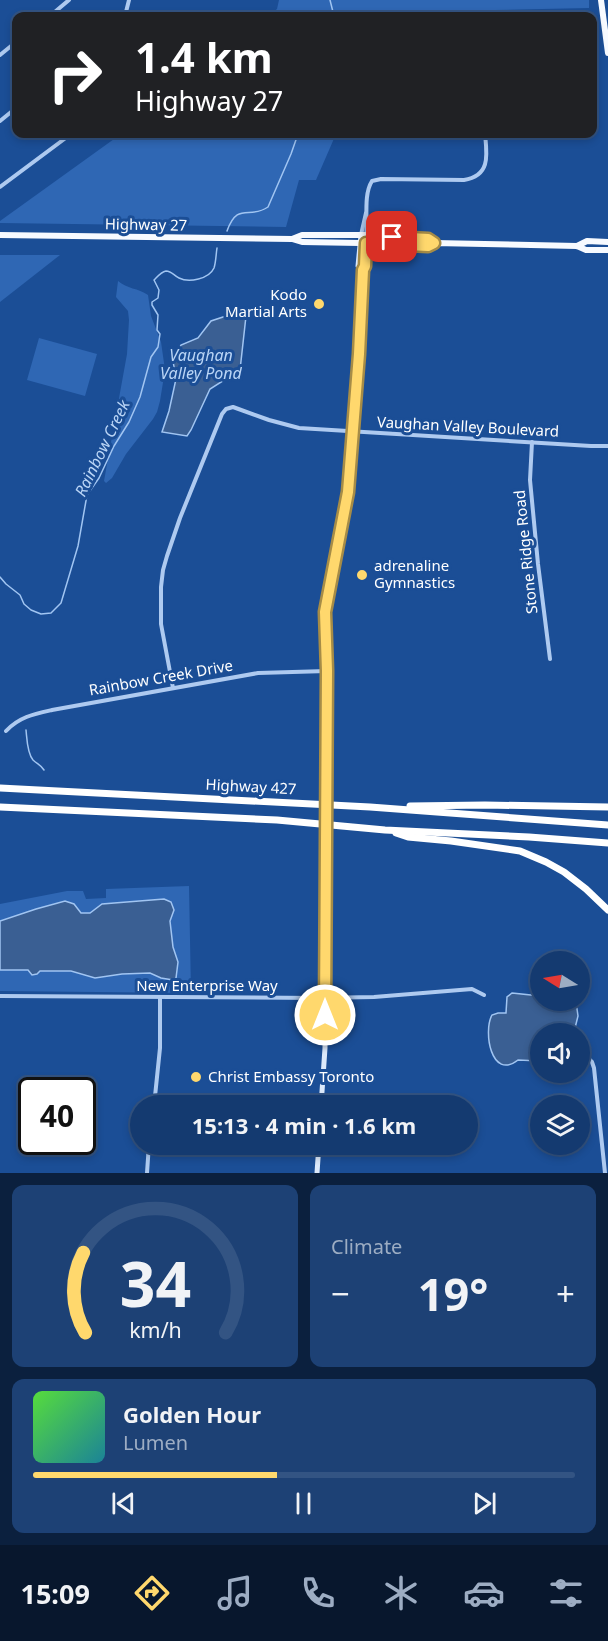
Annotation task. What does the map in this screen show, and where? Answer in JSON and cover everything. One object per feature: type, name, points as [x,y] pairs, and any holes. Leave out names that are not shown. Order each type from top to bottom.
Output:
[{"type":"highway","name":"Highway 427","points":[[0,788],[370,807],[608,825]]},
{"type":"highway","points":[[370,807],[485,805],[608,807]]},
{"type":"highway","points":[[0,807],[277,820],[385,830],[608,843]]},
{"type":"highway","points":[[385,830],[408,837],[520,851],[564,872],[608,910]]},
{"type":"main road","points":[[602,0],[608,52]]},
{"type":"main road","name":"Highway 27","points":[[0,236],[292,239],[302,242],[428,239],[434,243],[577,246],[586,250],[608,250]]},
{"type":"main road","name":"Highway 27","points":[[577,246],[587,241],[608,242]]},
{"type":"street","points":[[55,12],[69,0]]},
{"type":"street","points":[[0,55],[12,45]]},
{"type":"street","points":[[0,121],[12,111]]},
{"type":"street","points":[[0,187],[66,138]]},
{"type":"street","points":[[322,1095],[325,1048],[327,671],[325,612],[348,492],[360,344],[363,270],[358,266],[368,217],[366,213],[369,185],[374,180],[464,180],[477,175],[486,164],[485,138]]},
{"type":"street","name":"Vaughan Valley Boulevard","points":[[173,688],[161,624],[163,570],[180,518],[226,409],[233,407],[299,428],[608,446]]},
{"type":"street","name":"Stone Ridge Road","points":[[532,442],[530,480],[550,659]]},
{"type":"street","name":"Rainbow Creek Drive","points":[[6,731],[14,722],[29,715],[173,688],[258,673],[327,671]]},
{"type":"street","name":"New Enterprise Way","points":[[0,996],[325,998],[374,997],[472,989],[484,995]]},
{"type":"street","points":[[155,1095],[160,1048],[160,998]]},
{"type":"street","points":[[590,1060],[594,1068],[605,1173]]},
{"type":"street","points":[[147,1173],[148,1155]]},
{"type":"street","points":[[318,1173],[319,1155]]},
{"type":"shaded area","points":[[279,0],[589,0],[589,8],[494,10],[494,12],[273,12],[277,9]]},
{"type":"shaded area","points":[[115,138],[334,138],[316,180],[299,180],[286,227],[0,223]]},
{"type":"shaded area","points":[[0,255],[60,255],[0,302]]},
{"type":"shaded area","points":[[118,281],[148,295],[151,316],[161,342],[165,370],[157,412],[126,454],[112,478],[106,483],[104,481],[127,354],[128,311],[116,297]]},
{"type":"shaded area","points":[[39,338],[97,354],[85,396],[27,380]]},
{"type":"shaded area","points":[[189,886],[191,993],[0,991],[0,904],[67,891],[83,891],[86,899],[106,898],[106,889]]},
{"type":"water","name":"Vaughan Valley Pond","points":[[235,313],[246,316],[240,370],[210,389],[187,436],[162,432],[176,379],[173,361],[181,345],[198,338],[211,321]]},
{"type":"water","points":[[164,899],[171,902],[174,910],[170,921],[173,947],[178,962],[176,978],[173,980],[150,973],[95,978],[71,971],[40,971],[32,975],[28,970],[0,970],[0,921],[65,901],[74,904],[81,913],[90,913],[102,904]]},
{"type":"water","points":[[512,993],[530,995],[530,1011],[577,1011],[576,1023],[530,1023],[530,1061],[518,1060],[509,1065],[501,1064],[491,1051],[488,1032],[492,1015],[506,1013],[507,997]]},
{"type":"waterway","name":"Rainbow Creek","points":[[330,0],[333,12]]},
{"type":"waterway","name":"Rainbow Creek","points":[[227,231],[235,216],[261,211],[268,207],[297,138]]},
{"type":"waterway","name":"Rainbow Creek","points":[[0,577],[20,595],[24,604],[31,610],[41,614],[51,613],[61,603],[78,546],[87,495],[99,478],[114,446],[129,422],[140,397],[151,357],[158,347],[160,334],[157,330],[158,315],[152,302],[158,298],[159,290],[154,280],[166,271],[177,277],[193,280],[208,275],[214,268],[217,248]]},
{"type":"waterway","points":[[26,730],[31,757],[44,770]]},
{"type":"place","name":"Kodo Martial Arts","points":[[319,304]]},
{"type":"place","name":"adrenaline Gymnastics","points":[[362,575]]},
{"type":"place","name":"Christ Embassy Toronto","points":[[196,1077]]},
{"type":"route","points":[[325,1015],[327,671],[325,612],[348,492],[366,243],[428,246],[434,243],[428,239],[392,237]]}]
